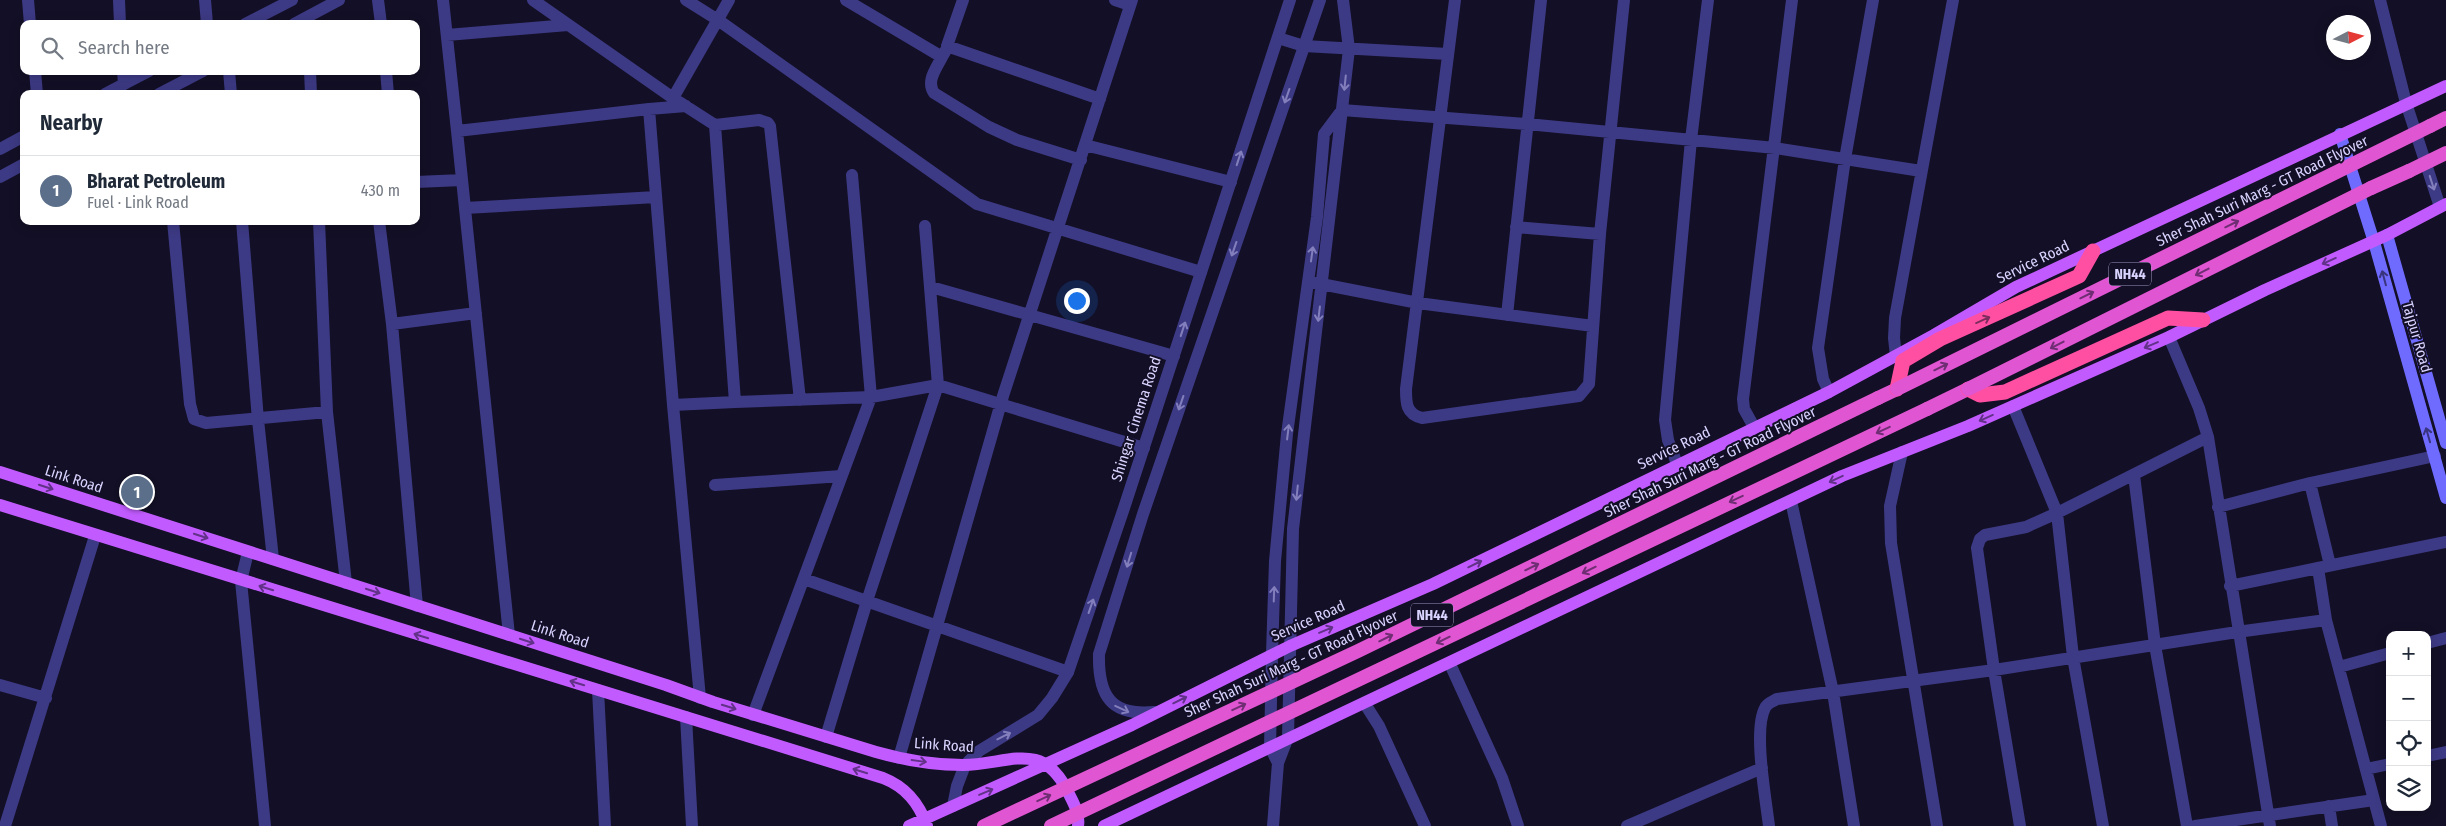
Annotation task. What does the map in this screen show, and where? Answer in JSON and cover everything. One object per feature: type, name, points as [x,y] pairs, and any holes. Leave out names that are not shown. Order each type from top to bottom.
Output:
[{"type":"highway","name":"Sher Shah Suri Marg - GT Road Flyover","points":[[984,826],[1358,652],[2446,118]]},
{"type":"highway","name":"NH44","points":[[1051,826],[1968,389],[2446,152]]},
{"type":"highway","points":[[1897,389],[1903,361],[1940,339],[2079,276],[2093,251]]},
{"type":"highway","points":[[1968,389],[1980,395],[2004,392],[2168,318],[2203,320]]},
{"type":"main road","name":"Service Road","points":[[909,826],[926,822],[954,806],[1132,725],[1154,712],[1272,654],[1433,584],[1677,464],[1829,392],[2016,287],[2406,103],[2446,86]]},
{"type":"main road","name":"Tajpur Road","points":[[2340,134],[2374,242],[2446,498]]},
{"type":"main road","points":[[1104,826],[1288,738],[1450,664],[1791,500],[2169,337],[2265,290],[2374,242],[2443,206]]},
{"type":"main road","name":"Tajpur Road","points":[[2387,235],[2446,443]]},
{"type":"main road","name":"Link Road","points":[[0,472],[753,715],[899,758],[941,764],[965,765],[1024,758],[1036,759],[1049,764]]},
{"type":"main road","points":[[0,506],[898,784],[912,798],[926,822]]},
{"type":"main road","points":[[1049,764],[1062,780],[1076,808],[1078,826]]},
{"type":"street","points":[[28,0],[30,20]]},
{"type":"street","points":[[119,0],[120,20]]},
{"type":"street","points":[[205,0],[207,20]]},
{"type":"street","points":[[260,20],[339,0]]},
{"type":"street","points":[[378,0],[380,20]]},
{"type":"street","points":[[443,0],[509,635]]},
{"type":"street","points":[[533,0],[673,98],[715,125],[759,120],[768,123],[770,126],[800,400]]},
{"type":"street","points":[[686,0],[718,20],[977,204],[1201,272]]},
{"type":"street","points":[[673,98],[729,0]]},
{"type":"street","points":[[846,0],[945,52],[1100,98]]},
{"type":"street","points":[[963,0],[945,52],[930,78],[934,93],[989,127],[1017,140],[1080,160]]},
{"type":"street","points":[[899,758],[1001,404],[1131,2],[1115,0]]},
{"type":"street","name":"Shingar Cinema Road","points":[[954,806],[957,786],[965,765],[979,751],[1038,715],[1052,698],[1068,672],[1144,448],[1290,0]]},
{"type":"street","points":[[1154,712],[1123,711],[1112,702],[1103,689],[1099,671],[1100,654],[1143,514],[1320,0]]},
{"type":"street","points":[[1273,826],[1278,764],[1288,738],[1293,529],[1349,49],[1343,0]]},
{"type":"street","points":[[1455,0],[1406,402],[1408,410],[1414,416],[1422,418],[1579,396],[1589,384],[1600,234],[1624,0]]},
{"type":"street","points":[[1507,315],[1526,124],[1541,0]]},
{"type":"street","points":[[1677,464],[1668,440],[1665,420],[1691,140],[1708,0]]},
{"type":"street","points":[[1754,427],[1744,409],[1743,399],[1792,0]]},
{"type":"street","points":[[1829,392],[1823,379],[1818,348],[1845,159],[1873,0]]},
{"type":"street","points":[[1896,356],[1895,318],[1953,0]]},
{"type":"street","points":[[2380,0],[2406,103],[2443,206]]},
{"type":"street","points":[[447,35],[568,24]]},
{"type":"street","points":[[1278,38],[1304,46],[1448,54]]},
{"type":"street","points":[[35,75],[36,90]]},
{"type":"street","points":[[167,90],[195,75]]},
{"type":"street","points":[[229,75],[231,90]]},
{"type":"street","points":[[310,75],[311,90]]},
{"type":"street","points":[[386,75],[388,90]]},
{"type":"street","points":[[110,90],[124,78]]},
{"type":"street","points":[[457,130],[686,106]]},
{"type":"street","points":[[649,110],[673,405],[700,698]]},
{"type":"street","points":[[1342,110],[1526,124],[1775,148],[1921,171]]},
{"type":"street","points":[[1278,764],[1270,747],[1272,654],[1275,561],[1286,444],[1308,282],[1324,134],[1342,110]]},
{"type":"street","points":[[715,125],[735,402]]},
{"type":"street","points":[[0,148],[20,138]]},
{"type":"street","points":[[1085,145],[1231,182]]},
{"type":"street","points":[[0,177],[20,166]]},
{"type":"street","points":[[753,715],[871,397],[852,175]]},
{"type":"street","points":[[420,182],[462,180]]},
{"type":"street","points":[[465,208],[656,197]]},
{"type":"street","points":[[173,225],[191,413],[194,419],[206,423],[258,420],[326,412]]},
{"type":"street","points":[[242,225],[258,420],[273,559]]},
{"type":"street","points":[[319,225],[326,412],[346,583]]},
{"type":"street","points":[[380,225],[392,324],[417,606]]},
{"type":"street","points":[[826,737],[867,601],[938,385],[925,226]]},
{"type":"street","points":[[1516,227],[1600,234]]},
{"type":"street","points":[[1308,282],[1418,303],[1593,326]]},
{"type":"street","points":[[931,287],[1174,356]]},
{"type":"street","points":[[392,324],[476,313]]},
{"type":"street","points":[[2169,337],[2199,408],[2208,437],[2237,632],[2269,822]]},
{"type":"street","points":[[673,405],[871,397],[938,385],[1144,448]]},
{"type":"street","points":[[2012,406],[2057,512],[2073,657],[2103,826]]},
{"type":"street","points":[[2020,826],[1977,558],[1977,548],[1980,539],[1985,535],[2026,526],[2134,475],[2208,437]]},
{"type":"street","points":[[1902,452],[1890,506],[1891,543],[1937,826]]},
{"type":"street","points":[[2218,507],[2310,483],[2435,456]]},
{"type":"street","points":[[2134,475],[2155,645],[2187,826]]},
{"type":"street","points":[[714,485],[841,476]]},
{"type":"street","points":[[2310,483],[2324,567],[2326,620],[2381,826]]},
{"type":"street","points":[[1791,500],[1833,692],[1854,826]]},
{"type":"street","points":[[5,826],[96,536]]},
{"type":"street","points":[[2230,586],[2446,542]]},
{"type":"street","points":[[248,552],[241,581],[265,826]]},
{"type":"street","points":[[804,579],[1068,672]]},
{"type":"street","points":[[1769,826],[1762,768],[1761,718],[1769,703],[1784,697],[1994,670],[2326,620]]},
{"type":"street","points":[[2431,642],[2446,638]]},
{"type":"street","points":[[2339,667],[2386,654]]},
{"type":"street","points":[[1450,664],[1502,778],[1518,826]]},
{"type":"street","points":[[0,684],[46,698]]},
{"type":"street","points":[[598,690],[605,826]]},
{"type":"street","points":[[1365,704],[1379,726],[1425,826]]},
{"type":"street","points":[[686,717],[692,826]]},
{"type":"street","points":[[2431,755],[2446,752]]},
{"type":"street","points":[[2366,768],[2386,765]]},
{"type":"street","points":[[1627,826],[1762,768]]},
{"type":"street","points":[[2195,826],[2269,822],[2330,806],[2374,800]]},
{"type":"street","points":[[2330,806],[2332,826]]},
{"type":"place","name":"Bharat Petroleum","points":[[137,492]]}]
